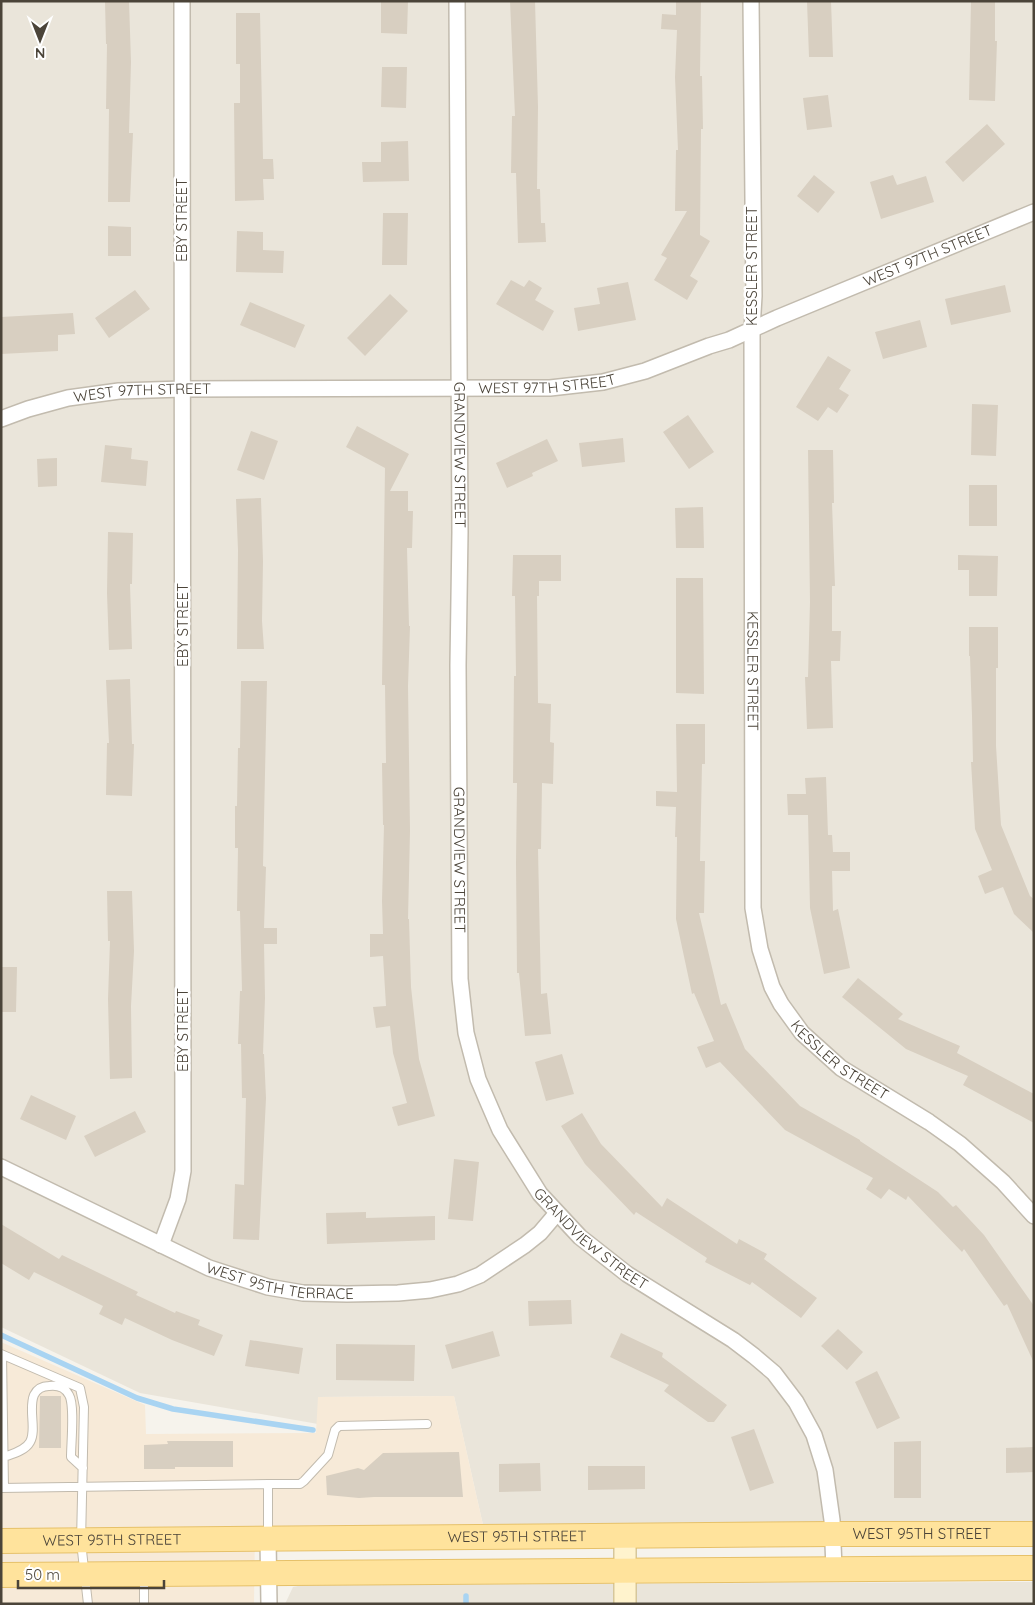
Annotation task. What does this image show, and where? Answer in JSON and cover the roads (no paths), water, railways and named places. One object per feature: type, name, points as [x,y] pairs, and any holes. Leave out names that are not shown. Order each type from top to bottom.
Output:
[{"type":"main road","name":"WEST 95TH STREET","points":[[1,1541],[81,1542],[833,1534],[1034,1534]]},
{"type":"main road","points":[[1,1575],[1034,1568]]},
{"type":"street","name":"EBY STREET","points":[[161,1245],[178,1199],[183,1171],[182,1]]},
{"type":"street","name":"GRANDVIEW STREET","points":[[457,1],[460,979],[466,1033],[478,1079],[500,1130],[540,1194],[556,1213],[580,1237],[627,1274],[733,1340],[754,1356],[774,1373],[796,1402],[806,1418],[821,1452],[826,1470],[833,1534],[834,1568]]},
{"type":"street","name":"KESSLER STREET","points":[[751,1],[754,296],[752,329],[754,908],[756,929],[765,968],[781,1004],[802,1033],[842,1068],[929,1122],[960,1144],[1003,1182],[1034,1216]]},
{"type":"street","name":"WEST 97TH STREET","points":[[1,419],[68,398],[119,391],[183,389],[550,388],[603,382],[645,372],[709,346],[729,340],[786,314],[1034,212]]},
{"type":"street","name":"WEST 95TH TERRACE","points":[[1,1167],[209,1268],[268,1287],[302,1293],[398,1294],[458,1284],[480,1275],[525,1245],[540,1233],[556,1213]]},
{"type":"street","points":[[625,1537],[625,1604]]},
{"type":"street","points":[[268,1539],[269,1604]]},
{"type":"lane","points":[[88,1604],[81,1542],[83,1487],[84,1407],[80,1388],[1,1354],[3,1488],[83,1487],[268,1484],[300,1484],[328,1456],[335,1430],[339,1426],[427,1424]]},
{"type":"lane","points":[[4,1457],[17,1453],[30,1442],[34,1394],[43,1387],[58,1386],[66,1390],[71,1400],[71,1457],[83,1468]]},
{"type":"lane","points":[[268,1484],[268,1539]]},
{"type":"lane","points":[[144,1574],[144,1604]]},
{"type":"waterway","points":[[1,1335],[137,1398],[173,1409],[313,1430]]},
{"type":"waterway","points":[[466,1596],[466,1604]]}]
